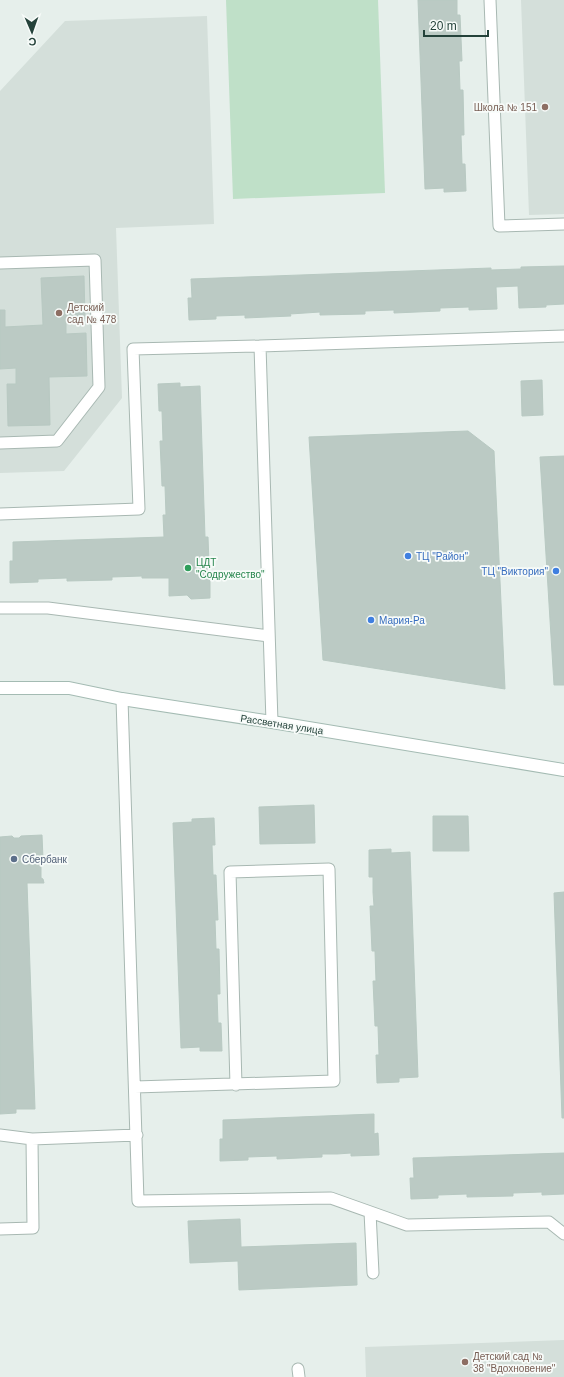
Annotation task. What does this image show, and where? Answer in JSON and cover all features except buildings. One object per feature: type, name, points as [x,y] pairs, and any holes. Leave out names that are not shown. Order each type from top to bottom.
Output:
[{"type":"street","name":"Рассветная улица","points":[[0,688],[69,688],[122,699],[564,770]]},
{"type":"lane","points":[[490,0],[499,226],[564,224]]},
{"type":"lane","points":[[0,263],[95,260],[99,387],[57,441],[0,443]]},
{"type":"lane","points":[[0,514],[139,510],[133,349],[564,336]]},
{"type":"lane","points":[[260,346],[272,722]]},
{"type":"lane","points":[[0,608],[48,608],[269,636]]},
{"type":"lane","points":[[122,699],[138,1201],[331,1198],[407,1225],[549,1222],[564,1234]]},
{"type":"lane","points":[[135,1087],[236,1085],[334,1081],[329,869],[230,872],[236,1085]]},
{"type":"lane","points":[[0,1135],[32,1139],[137,1135]]},
{"type":"lane","points":[[0,1229],[33,1228],[32,1139]]},
{"type":"lane","points":[[370,1212],[373,1273]]},
{"type":"shaded area","name":"Школа № 151","points":[[521,0],[564,0],[564,214],[529,215]]},
{"type":"shaded area","name":"Детский сад № 478","points":[[207,16],[214,224],[116,228],[122,398],[64,471],[0,473],[0,91],[65,21]]},
{"type":"shaded area","name":"Детский сад № 38 \"Вдохновение\"","points":[[564,1340],[564,1377],[366,1377],[365,1347]]},
{"type":"green space","points":[[226,0],[378,0],[385,193],[233,199]]},
{"type":"place","name":"Школа № 151","points":[[545,107]]},
{"type":"place","name":"Детский сад № 478","points":[[59,313]]},
{"type":"place","name":"ТЦ \"Район\"","points":[[408,556]]},
{"type":"place","name":"ЦДТ \"Содружество\"","points":[[188,568]]},
{"type":"place","name":"ТЦ \"Виктория\"","points":[[556,571]]},
{"type":"place","name":"Мария-Ра","points":[[371,620]]},
{"type":"place","name":"Сбербанк","points":[[14,859]]},
{"type":"place","name":"Детский сад № 38 \"Вдохновение\"","points":[[465,1362]]}]
